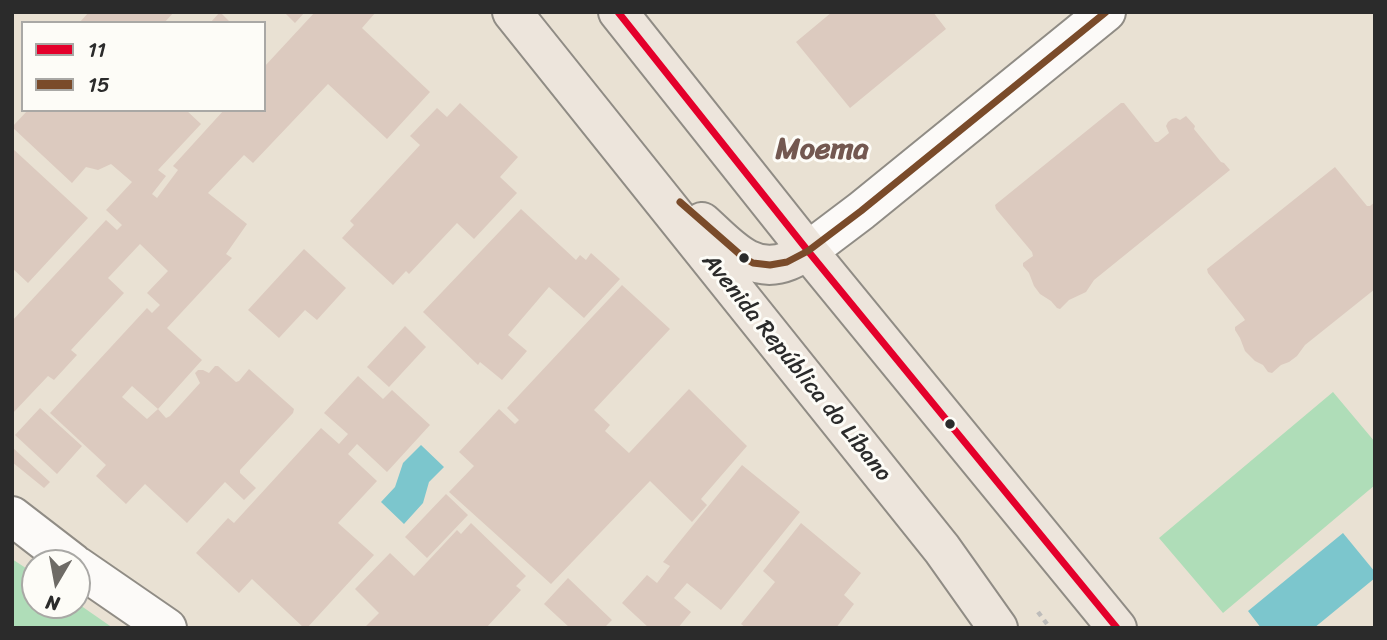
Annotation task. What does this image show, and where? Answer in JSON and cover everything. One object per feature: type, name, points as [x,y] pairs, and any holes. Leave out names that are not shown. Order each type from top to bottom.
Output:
[{"type":"main road","name":"Avenida República do Líbano","points":[[512,12],[942,549],[998,628]]},
{"type":"main road","points":[[627,18],[808,251],[1117,628]]},
{"type":"main road","points":[[539,46],[682,204],[744,258],[752,263],[771,265],[787,262],[808,251]]},
{"type":"street","points":[[808,251],[1106,12]]},
{"type":"street","points":[[12,516],[54,549]]},
{"type":"street","points":[[91,576],[167,628]]},
{"type":"green space","points":[[1333,392],[1375,442],[1375,485],[1223,613],[1159,538]]},
{"type":"green space","points":[[12,559],[21,565],[21,619],[91,619],[91,613],[113,628],[12,628]]},
{"type":"water","points":[[421,445],[444,467],[429,482],[423,503],[404,524],[381,502],[395,487],[403,463]]},
{"type":"water","points":[[1343,533],[1375,572],[1375,578],[1314,628],[1261,628],[1248,611]]},
{"type":"building","points":[[89,12],[174,12],[166,21],[81,21]]},
{"type":"building","points":[[220,12],[229,21],[212,21]]},
{"type":"building","points":[[284,12],[305,12],[295,23]]},
{"type":"building","points":[[315,12],[376,12],[362,28],[430,92],[387,139],[328,84],[253,163],[244,155],[208,193],[247,224],[226,254],[232,258],[167,328],[202,360],[158,409],[166,418],[200,383],[195,373],[203,370],[209,373],[215,366],[236,382],[249,369],[294,409],[240,470],[256,488],[244,500],[225,482],[187,523],[145,484],[126,504],[96,476],[106,465],[50,413],[147,308],[152,313],[160,305],[147,293],[168,271],[140,244],[108,278],[124,293],[71,350],[77,355],[54,380],[48,376],[12,414],[12,321],[106,220],[117,230],[122,225],[106,210],[132,182],[111,164],[98,170],[86,167],[72,183],[12,127],[26,112],[188,112],[201,124],[158,170],[166,176],[152,194],[157,198],[178,170],[173,166],[222,112],[266,112],[266,65]],"holes":[[[132,386],[158,409],[147,419],[122,397]]]},
{"type":"building","points":[[832,12],[933,12],[946,29],[850,108],[796,42]]},
{"type":"building","points":[[460,103],[518,157],[500,177],[517,193],[474,239],[457,223],[409,274],[406,271],[393,285],[342,238],[354,225],[350,221],[420,145],[410,136],[437,108],[447,117]]},
{"type":"building","points":[[1124,103],[1155,142],[1169,133],[1166,126],[1168,122],[1186,116],[1230,170],[1094,280],[1086,292],[1069,300],[1060,309],[1034,286],[1023,266],[1023,263],[1033,256],[1032,252],[995,205]]},
{"type":"building","points":[[12,148],[88,218],[28,283],[12,268]]},
{"type":"building","points":[[1335,167],[1367,206],[1375,202],[1375,289],[1305,345],[1297,356],[1272,373],[1268,372],[1245,351],[1235,327],[1245,320],[1207,269]]},
{"type":"building","points":[[521,209],[576,260],[580,255],[586,260],[591,253],[620,279],[584,318],[549,287],[508,335],[527,351],[502,380],[480,362],[478,365],[423,312]]},
{"type":"building","points":[[304,249],[346,288],[317,320],[305,310],[279,338],[248,310]]},
{"type":"building","points":[[622,285],[670,329],[594,410],[610,425],[605,431],[629,453],[689,389],[747,446],[701,499],[707,505],[692,522],[650,481],[551,584],[449,492],[474,466],[459,452],[499,409],[515,424],[519,420],[507,408]]},
{"type":"building","points":[[405,326],[426,347],[389,387],[367,367]]},
{"type":"building","points":[[358,376],[383,399],[392,390],[430,425],[387,472],[357,444],[348,454],[377,481],[338,523],[374,555],[307,628],[304,628],[252,579],[239,593],[196,553],[228,518],[234,523],[321,428],[339,444],[348,434],[324,413]]},
{"type":"building","points":[[40,408],[82,446],[57,474],[15,435]]},
{"type":"building","points":[[12,447],[50,482],[44,488],[12,462]]},
{"type":"building","points":[[742,465],[800,512],[721,610],[687,583],[674,598],[691,612],[678,628],[649,628],[622,603],[647,575],[657,583],[670,566],[663,562]]},
{"type":"building","points":[[446,494],[468,515],[427,558],[405,537]]},
{"type":"building","points":[[471,523],[526,576],[516,586],[521,590],[486,628],[364,628],[379,613],[355,589],[390,553],[414,576],[457,530],[461,534]]},
{"type":"building","points":[[801,523],[861,573],[844,595],[854,604],[836,628],[746,628],[741,624],[775,582],[763,571]]},
{"type":"building","points":[[568,578],[612,620],[604,628],[570,628],[544,604]]},
{"type":"transit line","name":"11","points":[[618,12],[808,251],[1117,628]]},
{"type":"transit line","name":"15","points":[[680,202],[744,258],[753,263],[770,265],[787,262],[808,251],[861,211],[1106,12]]},
{"type":"district","name":"Moema","points":[[822,150]]}]
